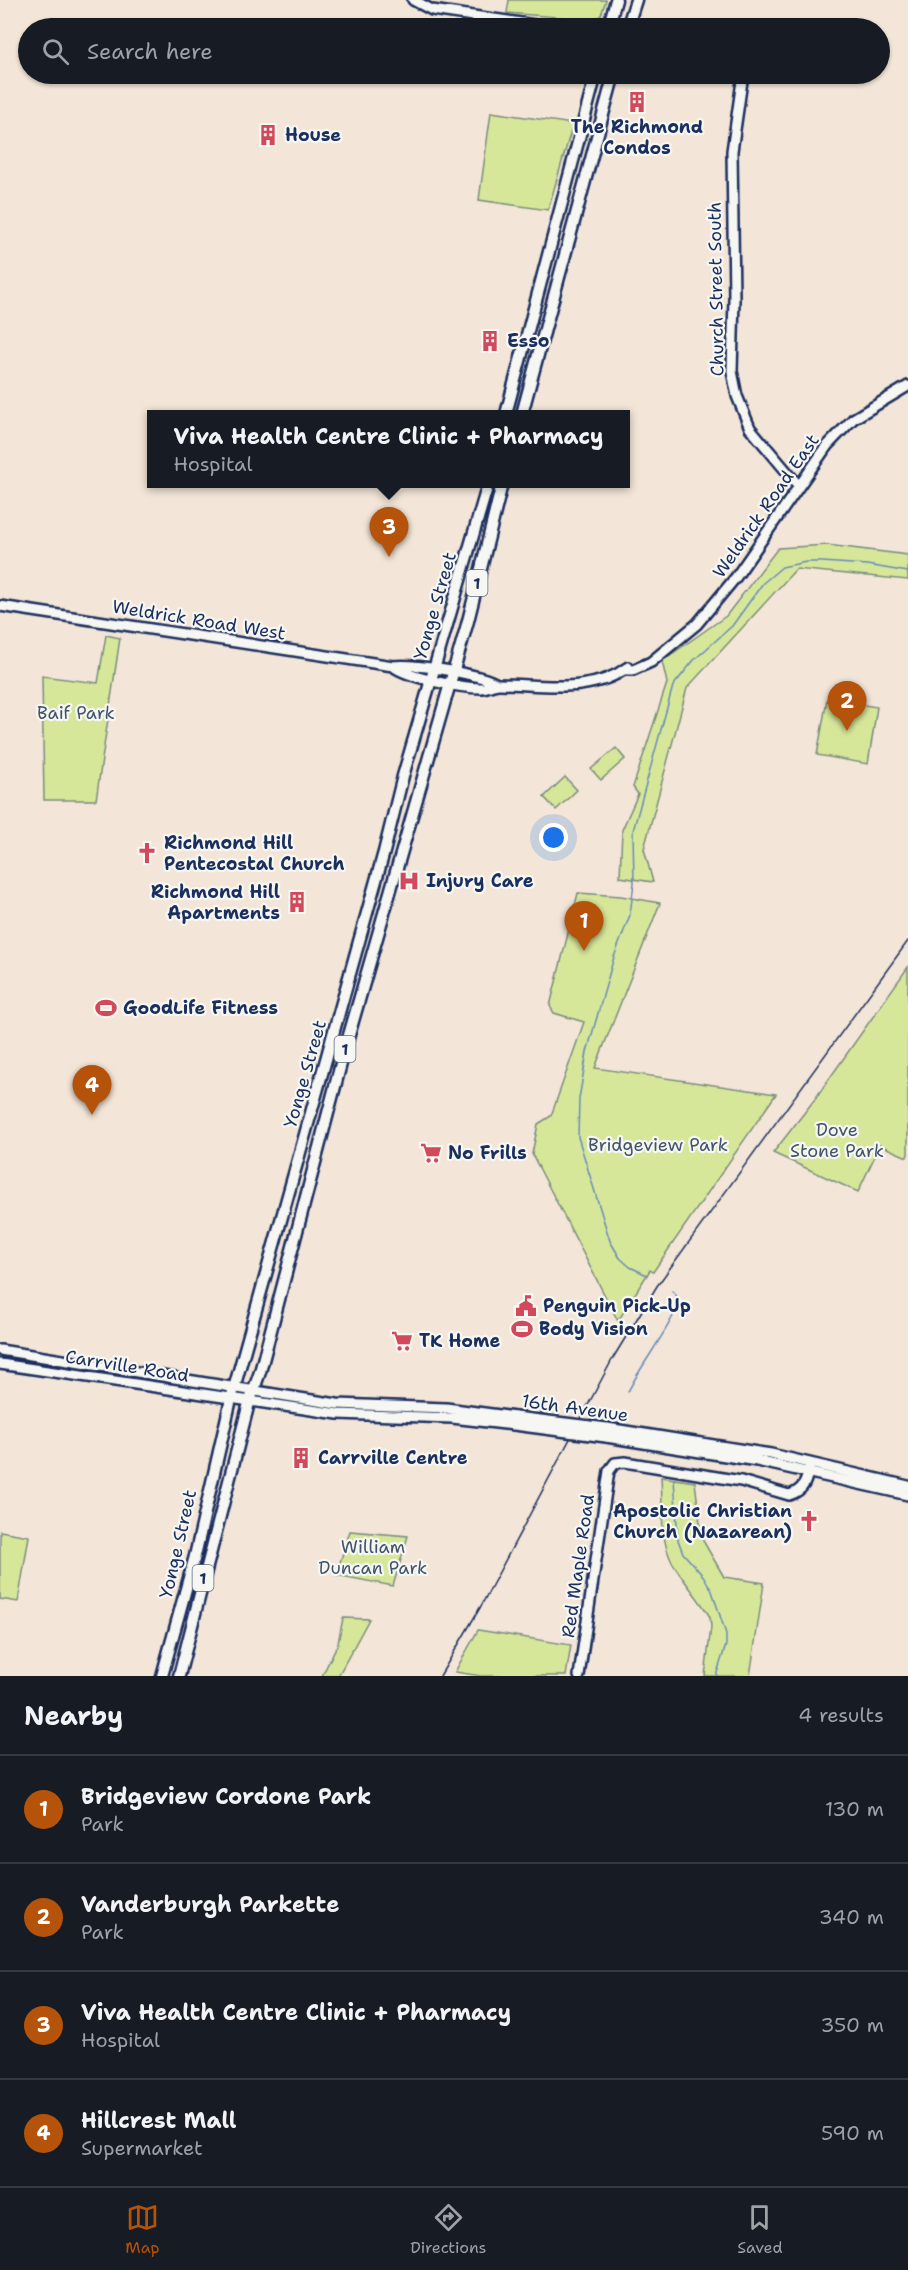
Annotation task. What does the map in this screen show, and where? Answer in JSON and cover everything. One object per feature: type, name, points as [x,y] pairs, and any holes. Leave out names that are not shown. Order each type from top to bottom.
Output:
[{"type":"main road","points":[[611,18],[616,0]]},
{"type":"main road","points":[[630,18],[636,0]]},
{"type":"main road","points":[[507,410],[593,84]]},
{"type":"main road","points":[[523,410],[611,84]]},
{"type":"main road","name":"Yonge Street","points":[[162,1676],[195,1556],[231,1399],[432,674],[487,488]]},
{"type":"main road","name":"Yonge Street","points":[[179,1676],[249,1403],[260,1372],[343,1056],[451,678],[501,488]]},
{"type":"street","points":[[413,0],[432,10],[487,18]]},
{"type":"street","name":"Church Street South","points":[[742,84],[732,151],[730,206],[734,293],[732,371],[737,396],[750,428],[798,485]]},
{"type":"street","name":"Weldrick Road East","points":[[432,674],[482,688],[497,684],[570,687],[623,670],[658,654],[684,635],[715,606],[827,446],[853,419],[908,386]]},
{"type":"street","name":"Weldrick Road West","points":[[0,606],[393,666],[400,672],[432,674]]},
{"type":"street","name":"Carrville Road","points":[[0,1350],[235,1387]]},
{"type":"street","points":[[64,1373],[66,1361]]},
{"type":"street","name":"Carrville Road","points":[[0,1364],[249,1403]]},
{"type":"street","points":[[138,1385],[139,1372]]},
{"type":"street","name":"16th Avenue","points":[[235,1387],[337,1404],[446,1408],[514,1421],[607,1433],[908,1485]]},
{"type":"street","name":"16th Avenue","points":[[249,1403],[338,1414],[514,1421]]},
{"type":"street","name":"Red Maple Road","points":[[579,1676],[608,1478],[615,1463],[634,1463],[721,1477],[789,1495],[798,1492],[805,1485],[809,1468]]},
{"type":"street","name":"16th Avenue","points":[[809,1468],[908,1495]]},
{"type":"green space","points":[[509,0],[606,0],[601,15],[597,18],[507,13]]},
{"type":"green space","points":[[491,112],[573,124],[548,210],[479,200]]},
{"type":"green space","points":[[827,545],[908,555],[908,580],[796,569],[687,688],[644,849],[653,882],[620,877],[622,830],[638,794],[633,787],[667,683],[662,661],[726,616],[778,548]]},
{"type":"green space","name":"Baif Park","points":[[106,635],[120,638],[96,800],[44,800],[42,676],[98,683]]},
{"type":"green space","points":[[827,699],[877,707],[868,764],[817,755]]},
{"type":"green space","points":[[616,748],[625,759],[601,780],[591,769]]},
{"type":"green space","points":[[565,777],[577,790],[556,810],[544,797]]},
{"type":"green space","name":"Bridgeview Park","points":[[578,893],[621,896],[660,903],[595,1068],[776,1094],[653,1272],[650,1270],[618,1321],[532,1154],[538,1124],[551,1116],[584,1022],[554,1013],[550,1006]]},
{"type":"green space","name":"Dove Stone Park","points":[[908,967],[908,1154],[907,1157],[880,1145],[858,1192],[773,1153],[815,1099]]},
{"type":"green space","points":[[661,1477],[695,1482],[702,1539],[724,1577],[764,1583],[750,1676],[705,1676],[711,1627],[710,1617],[676,1569],[668,1552],[663,1531]]},
{"type":"green space","points":[[0,1531],[29,1536],[18,1602],[0,1599]]},
{"type":"green space","name":"William Duncan Park","points":[[350,1531],[408,1536],[393,1586],[336,1575]]},
{"type":"green space","points":[[343,1618],[369,1619],[338,1676],[322,1676],[338,1643]]},
{"type":"green space","points":[[478,1630],[571,1645],[566,1676],[481,1676],[455,1672]]},
{"type":"waterway","points":[[647,1275],[630,1267],[620,1258],[610,1241],[578,1137],[579,1099],[587,1052],[614,957],[630,915],[634,883],[633,831],[673,686],[694,660],[732,626],[763,583],[782,567],[806,562],[822,562],[867,565],[908,572]]},
{"type":"waterway","points":[[628,1392],[676,1310],[678,1299],[672,1291]]},
{"type":"waterway","points":[[674,1479],[678,1540],[683,1553],[704,1577],[712,1591],[726,1634],[726,1645],[716,1676]]},
{"type":"railway","points":[[440,1676],[481,1606],[613,1358],[657,1286],[908,941]]},
{"type":"place","name":"The Richmond Condos","points":[[637,102]]},
{"type":"place","name":"House","points":[[268,135]]},
{"type":"place","name":"Esso","points":[[490,341]]},
{"type":"place","name":"Viva Health Centre Clinic + Pharmacy","points":[[389,557]]},
{"type":"place","name":"Vanderburgh Parkette","points":[[847,731]]},
{"type":"place","name":"Richmond Hill Pentecostal Church","points":[[147,853]]},
{"type":"place","name":"Injury Care","points":[[409,881]]},
{"type":"place","name":"Richmond Hill Apartments","points":[[297,902]]},
{"type":"place","name":"Bridgeview Cordone Park","points":[[584,951]]},
{"type":"place","name":"GoodLife Fitness","points":[[106,1008]]},
{"type":"place","name":"Hillcrest Mall","points":[[92,1115]]},
{"type":"place","name":"No Frills","points":[[431,1153]]},
{"type":"place","name":"Penguin Pick-Up","points":[[526,1306]]},
{"type":"place","name":"Body Vision","points":[[522,1329]]},
{"type":"place","name":"TK Home","points":[[402,1341]]},
{"type":"place","name":"Carrville Centre","points":[[301,1458]]},
{"type":"place","name":"Apostolic Christian Church (Nazarean)","points":[[809,1521]]}]
